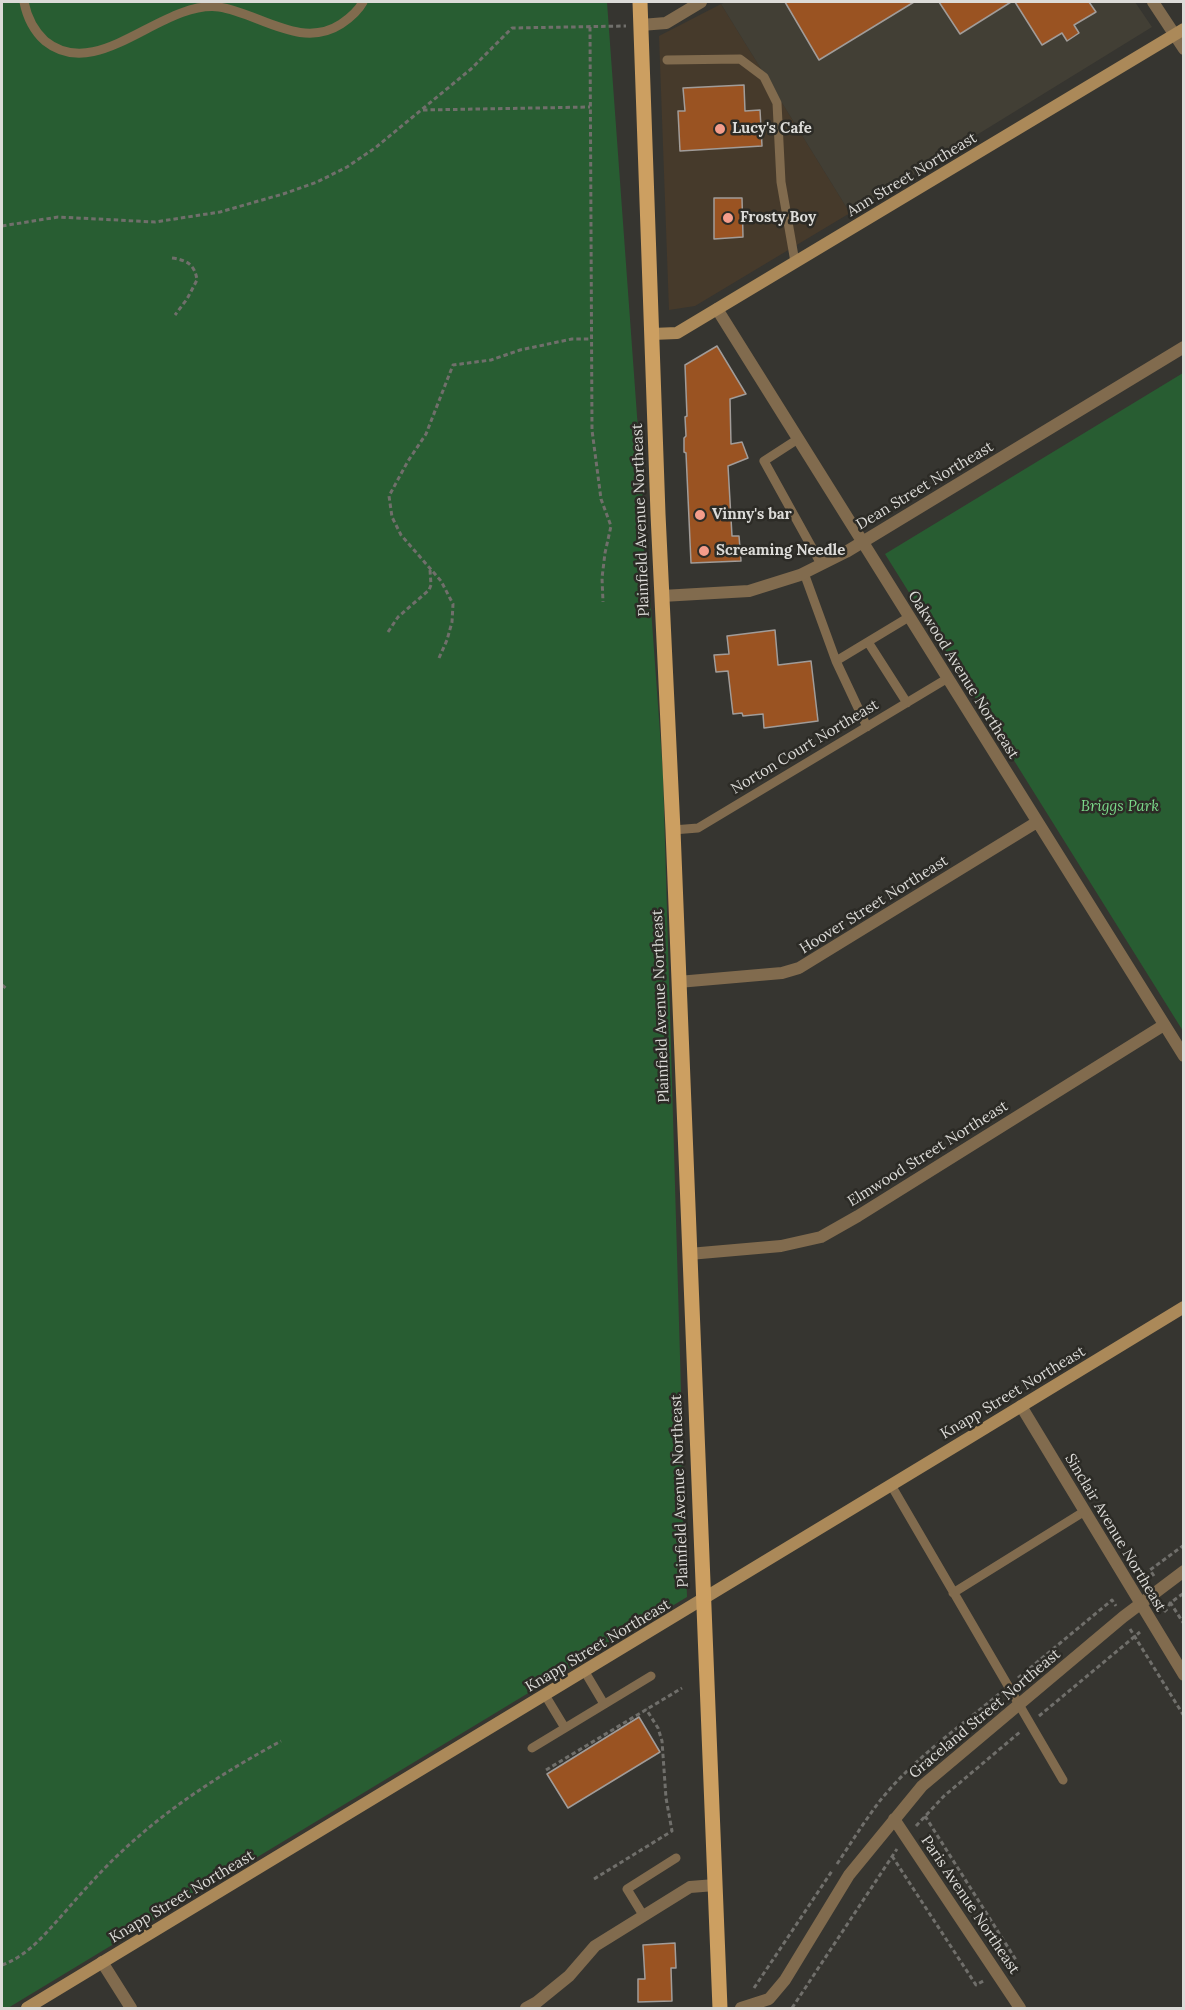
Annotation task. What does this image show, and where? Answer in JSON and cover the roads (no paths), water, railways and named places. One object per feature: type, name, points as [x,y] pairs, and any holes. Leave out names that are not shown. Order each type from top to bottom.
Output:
[{"type":"main road","name":"Plainfield Avenue Northeast","points":[[640,2],[688,1254],[720,2008]]},
{"type":"main road","name":"Ann Street Northeast","points":[[652,334],[677,333],[1179,32]]},
{"type":"main road","name":"Knapp Street Northeast","points":[[27,2008],[1184,1307]]},
{"type":"street","points":[[641,25],[666,23],[701,2]]},
{"type":"street","points":[[1153,2],[1179,32],[1184,49]]},
{"type":"street","name":"Oakwood Avenue Northeast","points":[[717,309],[1184,1056]]},
{"type":"street","name":"Dean Street Northeast","points":[[662,596],[749,591],[804,573],[861,542],[1184,347]]},
{"type":"street","name":"Hoover Street Northeast","points":[[678,982],[782,973],[799,968],[1037,822]]},
{"type":"street","name":"Elmwood Street Northeast","points":[[688,1254],[782,1246],[821,1237],[868,1210],[1164,1024]]},
{"type":"street","name":"Sinclair Avenue Northeast","points":[[1022,1406],[1184,1675]]},
{"type":"street","name":"Graceland Street Northeast","points":[[741,2008],[769,1999],[785,1980],[849,1875],[922,1786],[1123,1617],[1184,1571]]},
{"type":"street","name":"Paris Avenue Northeast","points":[[894,1819],[1020,2008]]},
{"type":"street","points":[[526,2008],[569,1976],[595,1946],[690,1887],[715,1885]]},
{"type":"street","points":[[102,1962],[130,2008]]},
{"type":"lane","points":[[24,2],[30,24],[40,36],[52,46],[80,54],[93,52],[169,18],[205,6],[222,8],[290,31],[313,34],[332,30],[353,14],[363,2]]},
{"type":"lane","points":[[667,60],[740,59],[764,77],[777,103],[781,182],[795,262]]},
{"type":"lane","points":[[798,439],[764,461],[821,564]]},
{"type":"lane","points":[[804,573],[836,661],[867,727]]},
{"type":"lane","points":[[836,661],[909,617]]},
{"type":"lane","points":[[868,642],[907,703]]},
{"type":"lane","name":"Norton Court Northeast","points":[[673,830],[698,828],[948,678]]},
{"type":"lane","points":[[891,1485],[1063,1780]]},
{"type":"lane","points":[[953,1593],[1085,1511]]},
{"type":"lane","points":[[585,1672],[604,1704]]},
{"type":"lane","points":[[532,1748],[651,1676]]},
{"type":"lane","points":[[545,1695],[565,1728]]},
{"type":"lane","points":[[643,1915],[627,1889],[676,1858]]},
{"type":"place","name":"Lucy's Cafe","points":[[720,129]]},
{"type":"place","name":"Frosty Boy","points":[[728,218]]},
{"type":"place","name":"Vinny's bar","points":[[700,515]]},
{"type":"place","name":"Screaming Needle","points":[[704,551]]},
{"type":"park label","name":"Briggs Park","points":[[1120,807]]}]
